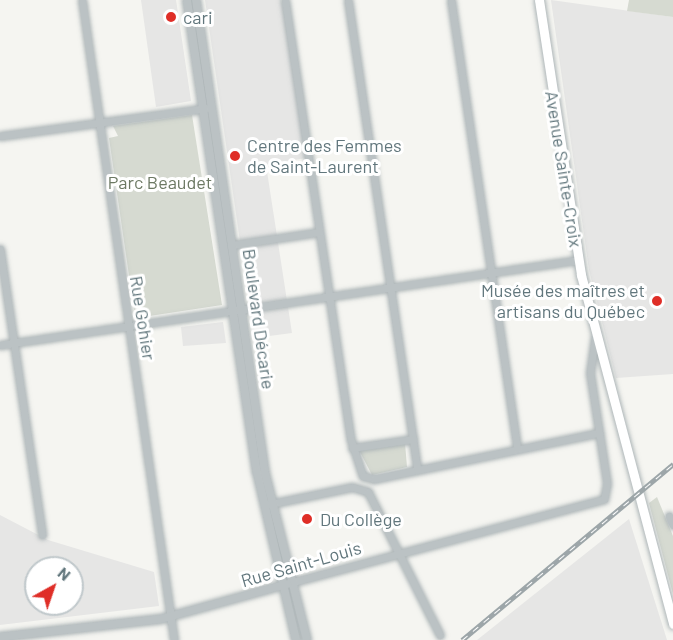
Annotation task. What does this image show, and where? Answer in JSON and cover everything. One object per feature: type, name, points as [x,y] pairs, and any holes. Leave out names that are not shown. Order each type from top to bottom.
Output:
[{"type":"main road","name":"Avenue Sainte-Croix","points":[[539,0],[578,260],[595,337],[672,622]]},
{"type":"street","name":"Rue Gohier","points":[[82,0],[174,640]]},
{"type":"street","name":"Boulevard Décarie","points":[[187,0],[232,245],[237,309]]},
{"type":"street","name":"Boulevard Décarie","points":[[196,0],[207,108],[237,309],[282,585],[296,640]]},
{"type":"street","points":[[285,0],[352,448],[368,479],[599,433]]},
{"type":"street","points":[[348,0],[417,470]]},
{"type":"street","points":[[451,0],[517,449]]},
{"type":"street","points":[[0,136],[207,108]]},
{"type":"street","points":[[232,245],[319,232]]},
{"type":"street","points":[[0,249],[42,535]]},
{"type":"street","points":[[0,345],[578,260]]},
{"type":"street","name":"Avenue Sainte-Croix","points":[[595,337],[590,374],[606,497]]},
{"type":"street","points":[[352,448],[413,439]]},
{"type":"street","points":[[268,504],[352,487],[364,489],[440,635]]},
{"type":"street","name":"Rue Saint-Louis","points":[[0,637],[171,616],[606,497]]},
{"type":"street","name":"Boulevard Décarie","points":[[268,504],[293,582],[307,640]]},
{"type":"street","points":[[669,516],[673,525]]},
{"type":"shaded area","points":[[141,0],[176,0],[191,101],[156,107]]},
{"type":"shaded area","points":[[205,0],[281,0],[289,31],[306,158],[266,165],[292,333],[254,338]]},
{"type":"shaded area","points":[[551,0],[673,17],[673,374],[616,378],[589,270]]},
{"type":"shaded area","points":[[223,322],[226,343],[183,346],[181,327]]},
{"type":"shaded area","points":[[0,515],[48,540],[154,572],[159,606],[84,615],[84,556],[24,556],[24,616],[75,616],[0,625]]},
{"type":"shaded area","points":[[629,519],[667,640],[477,640]]},
{"type":"green space","points":[[629,0],[673,0],[673,17],[627,11]]},
{"type":"green space","name":"Parc Beaudet","points":[[192,115],[222,305],[143,317],[143,310],[134,310],[109,138],[118,136],[113,126]]},
{"type":"green space","points":[[405,443],[407,467],[372,475],[359,450]]},
{"type":"green space","points":[[657,497],[673,536],[673,594],[649,503]]},
{"type":"railway","points":[[462,640],[673,464]]},
{"type":"place","name":"cari","points":[[171,17]]},
{"type":"place","name":"Centre des Femmes de Saint-Laurent","points":[[235,156]]},
{"type":"place","name":"Musée des maîtres et artisans du Québec","points":[[657,301]]},
{"type":"place","name":"Du Collège","points":[[307,519]]}]
